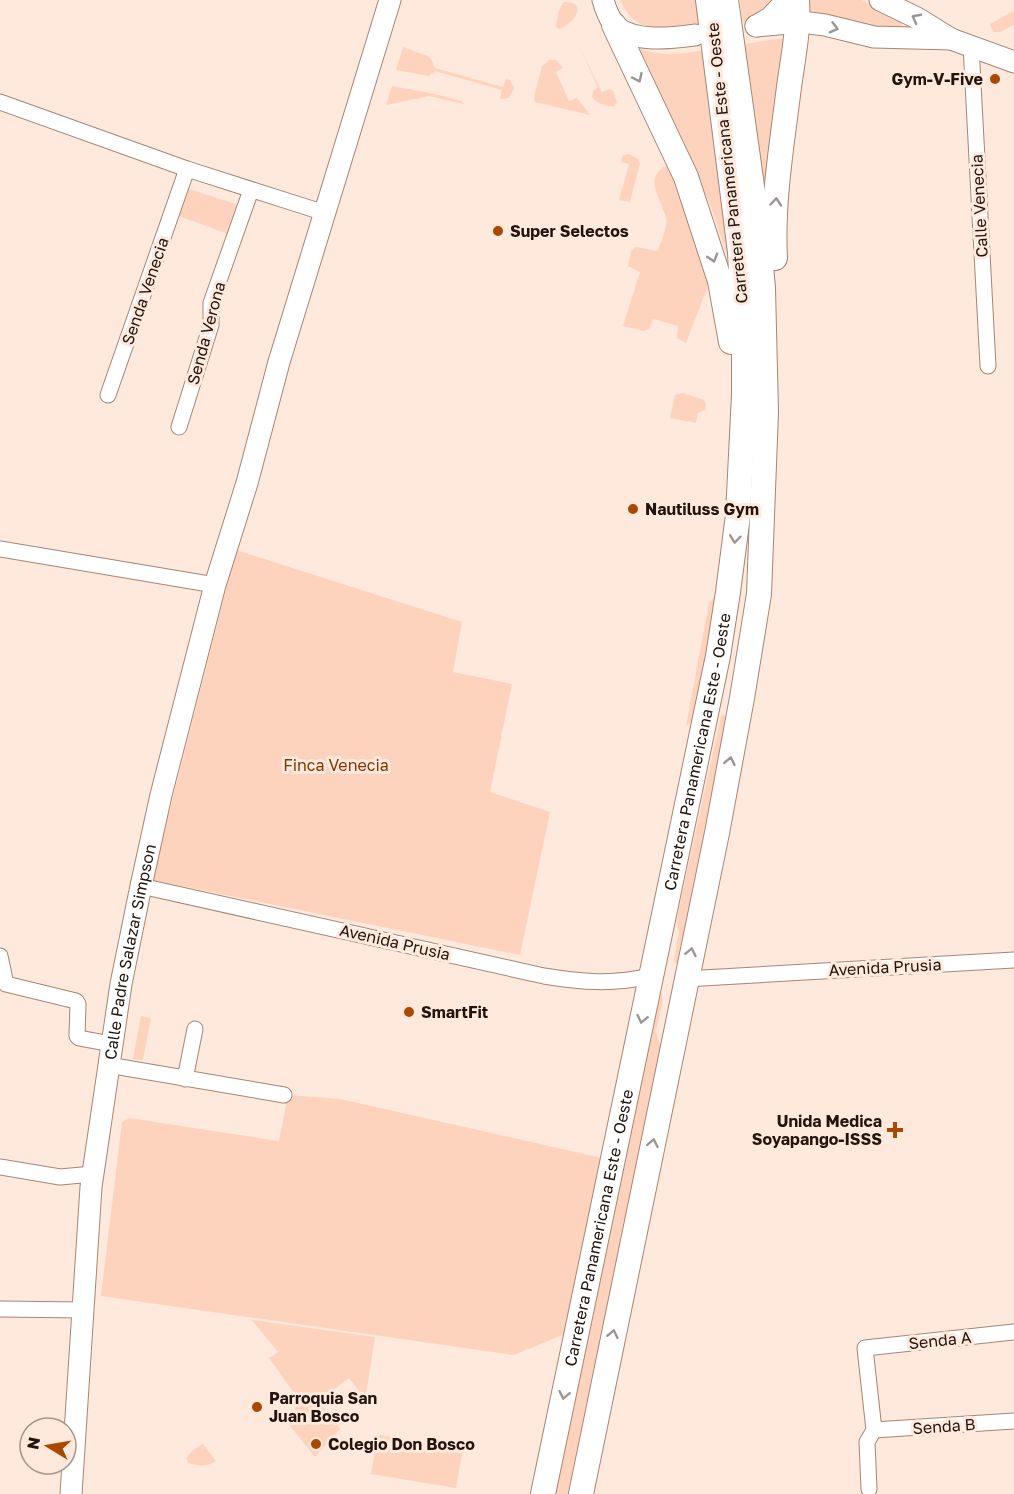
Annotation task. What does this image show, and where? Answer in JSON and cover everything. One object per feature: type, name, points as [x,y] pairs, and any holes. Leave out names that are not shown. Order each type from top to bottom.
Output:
[{"type":"highway","name":"Carretera Panamericana Este - Oeste","points":[[543,1494],[718,656],[738,515],[744,395],[740,252],[708,0]]},
{"type":"highway","name":"Carretera Panamericana Este - Oeste","points":[[581,1494],[719,822],[759,594],[766,412],[763,298],[757,222],[726,0]]},
{"type":"highway","points":[[759,594],[769,548],[776,446],[778,303],[774,229],[779,162],[798,11]]},
{"type":"highway","points":[[614,25],[686,177],[714,258],[732,346],[739,396],[742,453]]},
{"type":"highway","points":[[678,843],[682,851],[662,960],[667,976],[672,980],[685,979]]},
{"type":"highway","points":[[651,976],[660,982],[667,995],[661,1035],[663,1040],[673,1042]]},
{"type":"main road","name":"Calle Padre Salazar Simpson","points":[[70,1494],[93,1174],[121,984],[141,886],[161,795],[215,585],[299,295],[390,0]]},
{"type":"main road","points":[[603,0],[614,25],[629,32],[651,38],[695,35]]},
{"type":"main road","points":[[787,0],[770,18],[750,28],[798,11],[825,25],[874,37],[961,42]]},
{"type":"main road","points":[[880,0],[961,42],[1014,62]]},
{"type":"main road","name":"Calle Padre Salazar Simpson","points":[[263,423],[291,375],[325,255],[322,222]]},
{"type":"main road","points":[[291,375],[286,370],[286,364],[300,319],[299,295]]},
{"type":"street","name":"Calle Venecia","points":[[961,42],[988,366]]},
{"type":"street","points":[[0,102],[187,169],[249,198],[322,222]]},
{"type":"street","name":"Senda Venecia","points":[[108,395],[187,169]]},
{"type":"street","name":"Senda Verona","points":[[179,427],[210,325],[211,303],[249,198]]},
{"type":"street","points":[[0,549],[215,585]]},
{"type":"street","name":"Avenida Prusia","points":[[141,886],[544,976],[606,982],[626,982],[651,976]]},
{"type":"street","points":[[0,956],[6,984],[76,1001],[78,1004],[77,1036],[111,1044]]},
{"type":"street","name":"Avenida Prusia","points":[[685,979],[1014,960]]},
{"type":"street","points":[[185,1079],[195,1029]]},
{"type":"street","points":[[108,1065],[284,1095]]},
{"type":"street","points":[[0,1167],[60,1176],[93,1174]]},
{"type":"street","points":[[0,1309],[83,1310]]},
{"type":"street","name":"Senda A","points":[[874,1430],[866,1347],[1014,1332]]},
{"type":"street","name":"Senda B","points":[[874,1430],[1014,1421]]},
{"type":"street","points":[[869,1489],[867,1442],[874,1430]]},
{"type":"green space","points":[[620,0],[696,0],[700,29],[664,29],[644,25],[627,12]]},
{"type":"green space","points":[[740,0],[776,0],[752,20],[743,23]]},
{"type":"green space","points":[[810,0],[862,0],[903,23],[898,31],[809,12]]},
{"type":"green space","points":[[564,2],[576,5],[576,14],[569,23],[558,29],[556,26],[559,10]]},
{"type":"green space","points":[[1014,11],[1014,25],[1000,32],[993,32],[990,24]]},
{"type":"green space","points":[[791,37],[768,255],[744,44]]},
{"type":"green space","points":[[578,44],[602,92],[609,89],[613,91],[617,102],[614,106],[602,104],[592,97],[593,91],[598,87]]},
{"type":"green space","points":[[403,47],[430,57],[435,68],[503,87],[506,79],[510,80],[514,88],[509,98],[500,99],[502,90],[435,71],[429,76],[396,70]]},
{"type":"green space","points":[[638,48],[662,54],[704,50],[737,285],[710,204]]},
{"type":"green space","points":[[549,60],[556,60],[563,68],[556,72],[569,101],[577,98],[590,115],[535,102],[534,97],[542,66]]},
{"type":"green space","points":[[392,86],[435,94],[461,101],[464,104],[429,96],[386,105]]},
{"type":"green space","points":[[629,154],[638,159],[640,163],[630,202],[619,200],[629,164],[621,162],[623,155]]},
{"type":"green space","points":[[664,167],[671,167],[713,273],[686,343],[677,338],[678,326],[653,319],[650,328],[644,331],[623,326],[640,272],[628,266],[631,251],[636,247],[658,251],[665,231],[666,219],[655,185],[658,172]]},
{"type":"green space","points":[[189,189],[239,205],[228,234],[179,216]]},
{"type":"green space","points":[[683,393],[704,400],[706,404],[705,410],[698,413],[696,423],[670,418],[675,395]]},
{"type":"green space","name":"Finca Venecia","points":[[236,550],[462,622],[453,672],[512,684],[490,792],[550,812],[520,955],[152,880]]},
{"type":"green space","points":[[717,595],[695,719],[686,726],[709,603]]},
{"type":"green space","points":[[724,714],[726,719],[680,961],[675,963],[679,932],[678,913],[721,716]]},
{"type":"green space","points":[[660,988],[663,1000],[656,1032],[662,1049],[570,1494],[551,1494]]},
{"type":"green space","points":[[141,1016],[151,1018],[143,1060],[133,1059]]},
{"type":"green space","points":[[288,1095],[340,1099],[602,1158],[565,1334],[514,1355],[101,1296],[122,1122],[129,1118],[279,1141]]},
{"type":"green space","points":[[252,1320],[375,1337],[366,1395],[363,1396],[349,1378],[319,1401],[340,1429],[315,1457],[290,1426],[293,1423],[295,1408],[293,1404],[299,1400],[269,1358],[278,1352]]},
{"type":"green space","points":[[378,1435],[463,1448],[456,1488],[371,1474]]},
{"type":"green space","points":[[203,1444],[216,1461],[202,1465],[188,1463],[186,1459],[192,1451]]},
{"type":"place","name":"Gym-V-Five","points":[[995,79]]},
{"type":"place","name":"Super Selectos","points":[[498,231]]},
{"type":"place","name":"Nautiluss Gym","points":[[633,509]]},
{"type":"place","name":"SmartFit","points":[[409,1012]]},
{"type":"place","name":"Unida Medica Soyapango-ISSS","points":[[895,1130]]},
{"type":"place","name":"Parroquia San Juan Bosco","points":[[257,1407]]},
{"type":"place","name":"Colegio Don Bosco","points":[[316,1444]]}]
